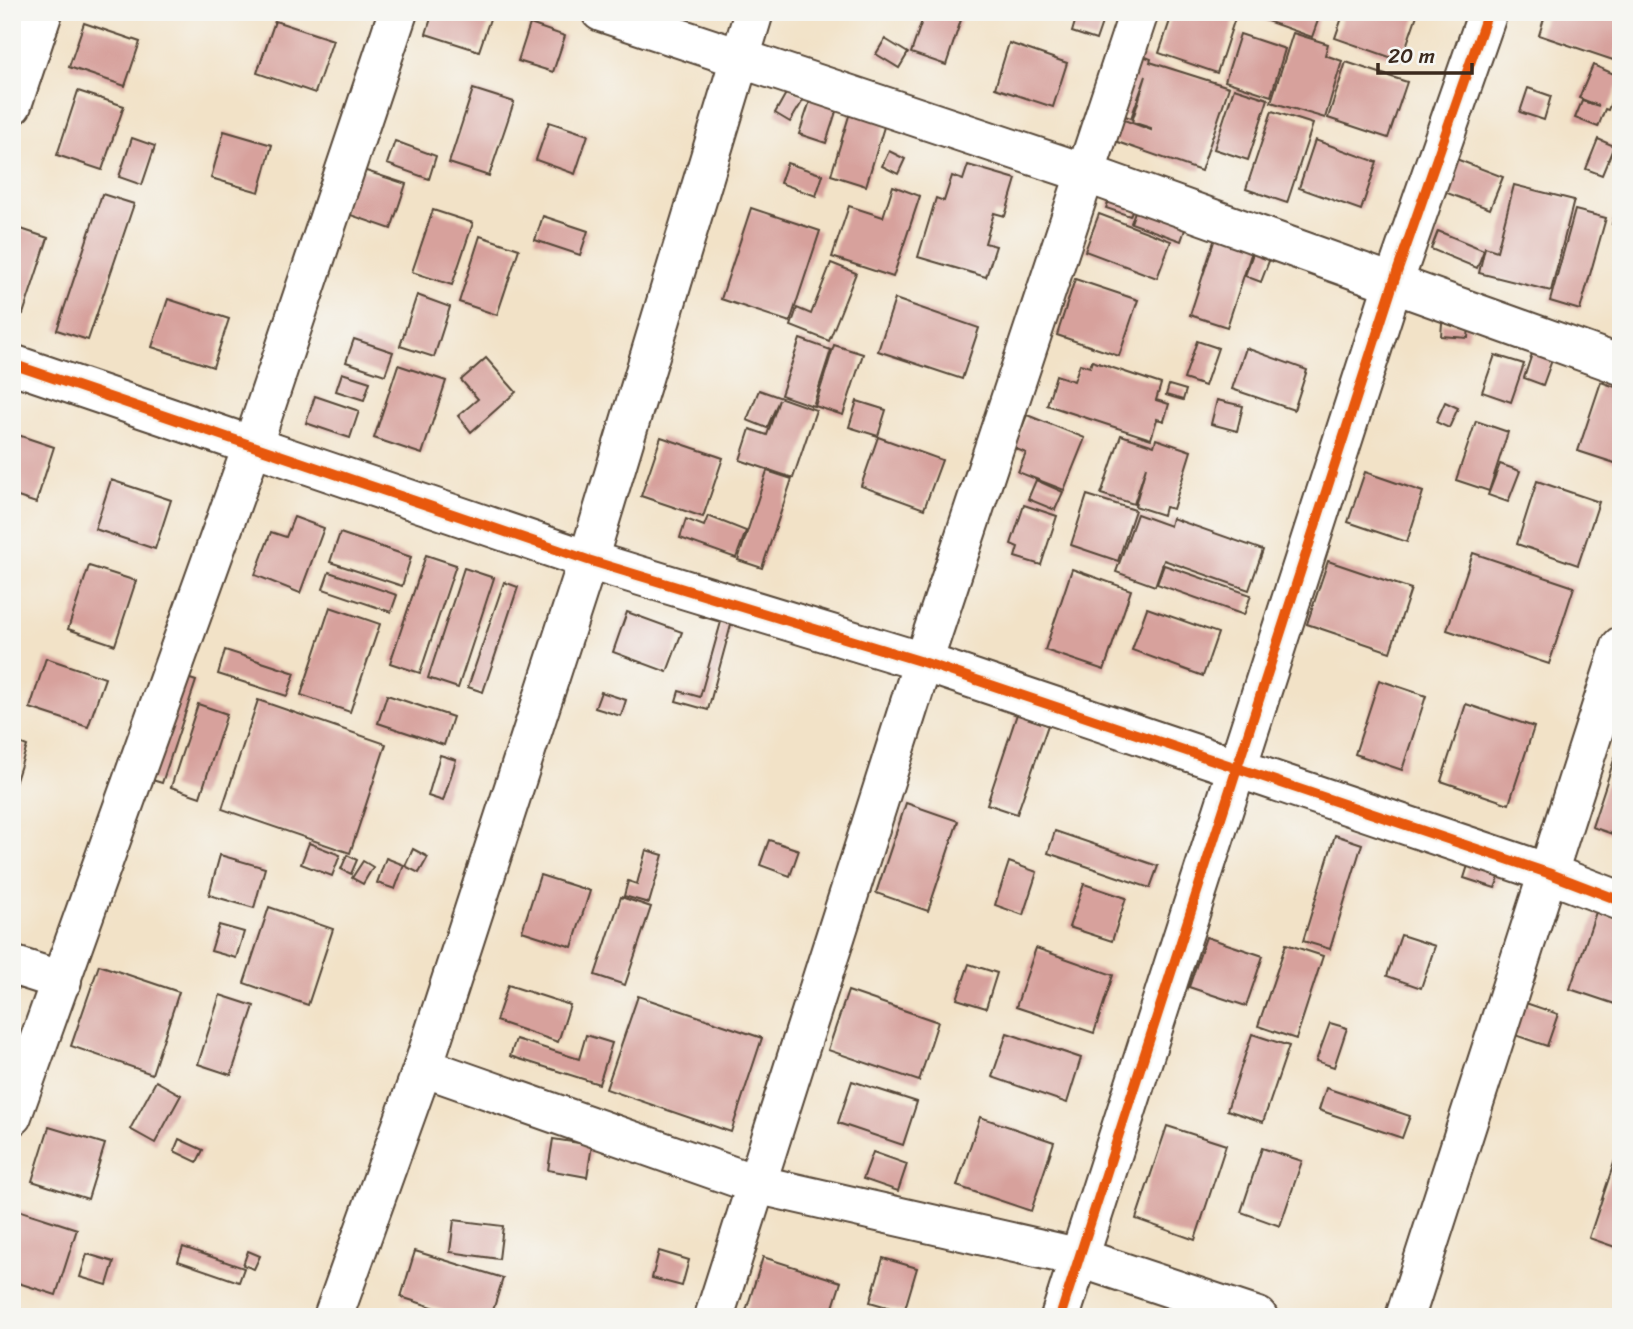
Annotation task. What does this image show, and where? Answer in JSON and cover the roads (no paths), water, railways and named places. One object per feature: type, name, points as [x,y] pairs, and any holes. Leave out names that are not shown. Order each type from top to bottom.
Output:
[{"type":"street","points":[[12,105],[43,12]]},
{"type":"street","points":[[12,1116],[252,447],[398,12]]},
{"type":"street","points":[[601,12],[1085,173],[1621,365]]},
{"type":"street","points":[[333,1317],[423,1068],[588,560],[754,12]]},
{"type":"street","points":[[714,1317],[923,662],[1139,12]]},
{"type":"street","points":[[1060,1317],[1077,1257],[1238,769],[1393,284],[1488,12]]},
{"type":"street","points":[[12,364],[588,560],[923,662],[1548,873],[1621,901]]},
{"type":"street","points":[[1405,1317],[1621,646]]},
{"type":"street","points":[[12,965],[62,981]]},
{"type":"street","points":[[423,1068],[755,1184],[1077,1257],[1258,1317]]}]
